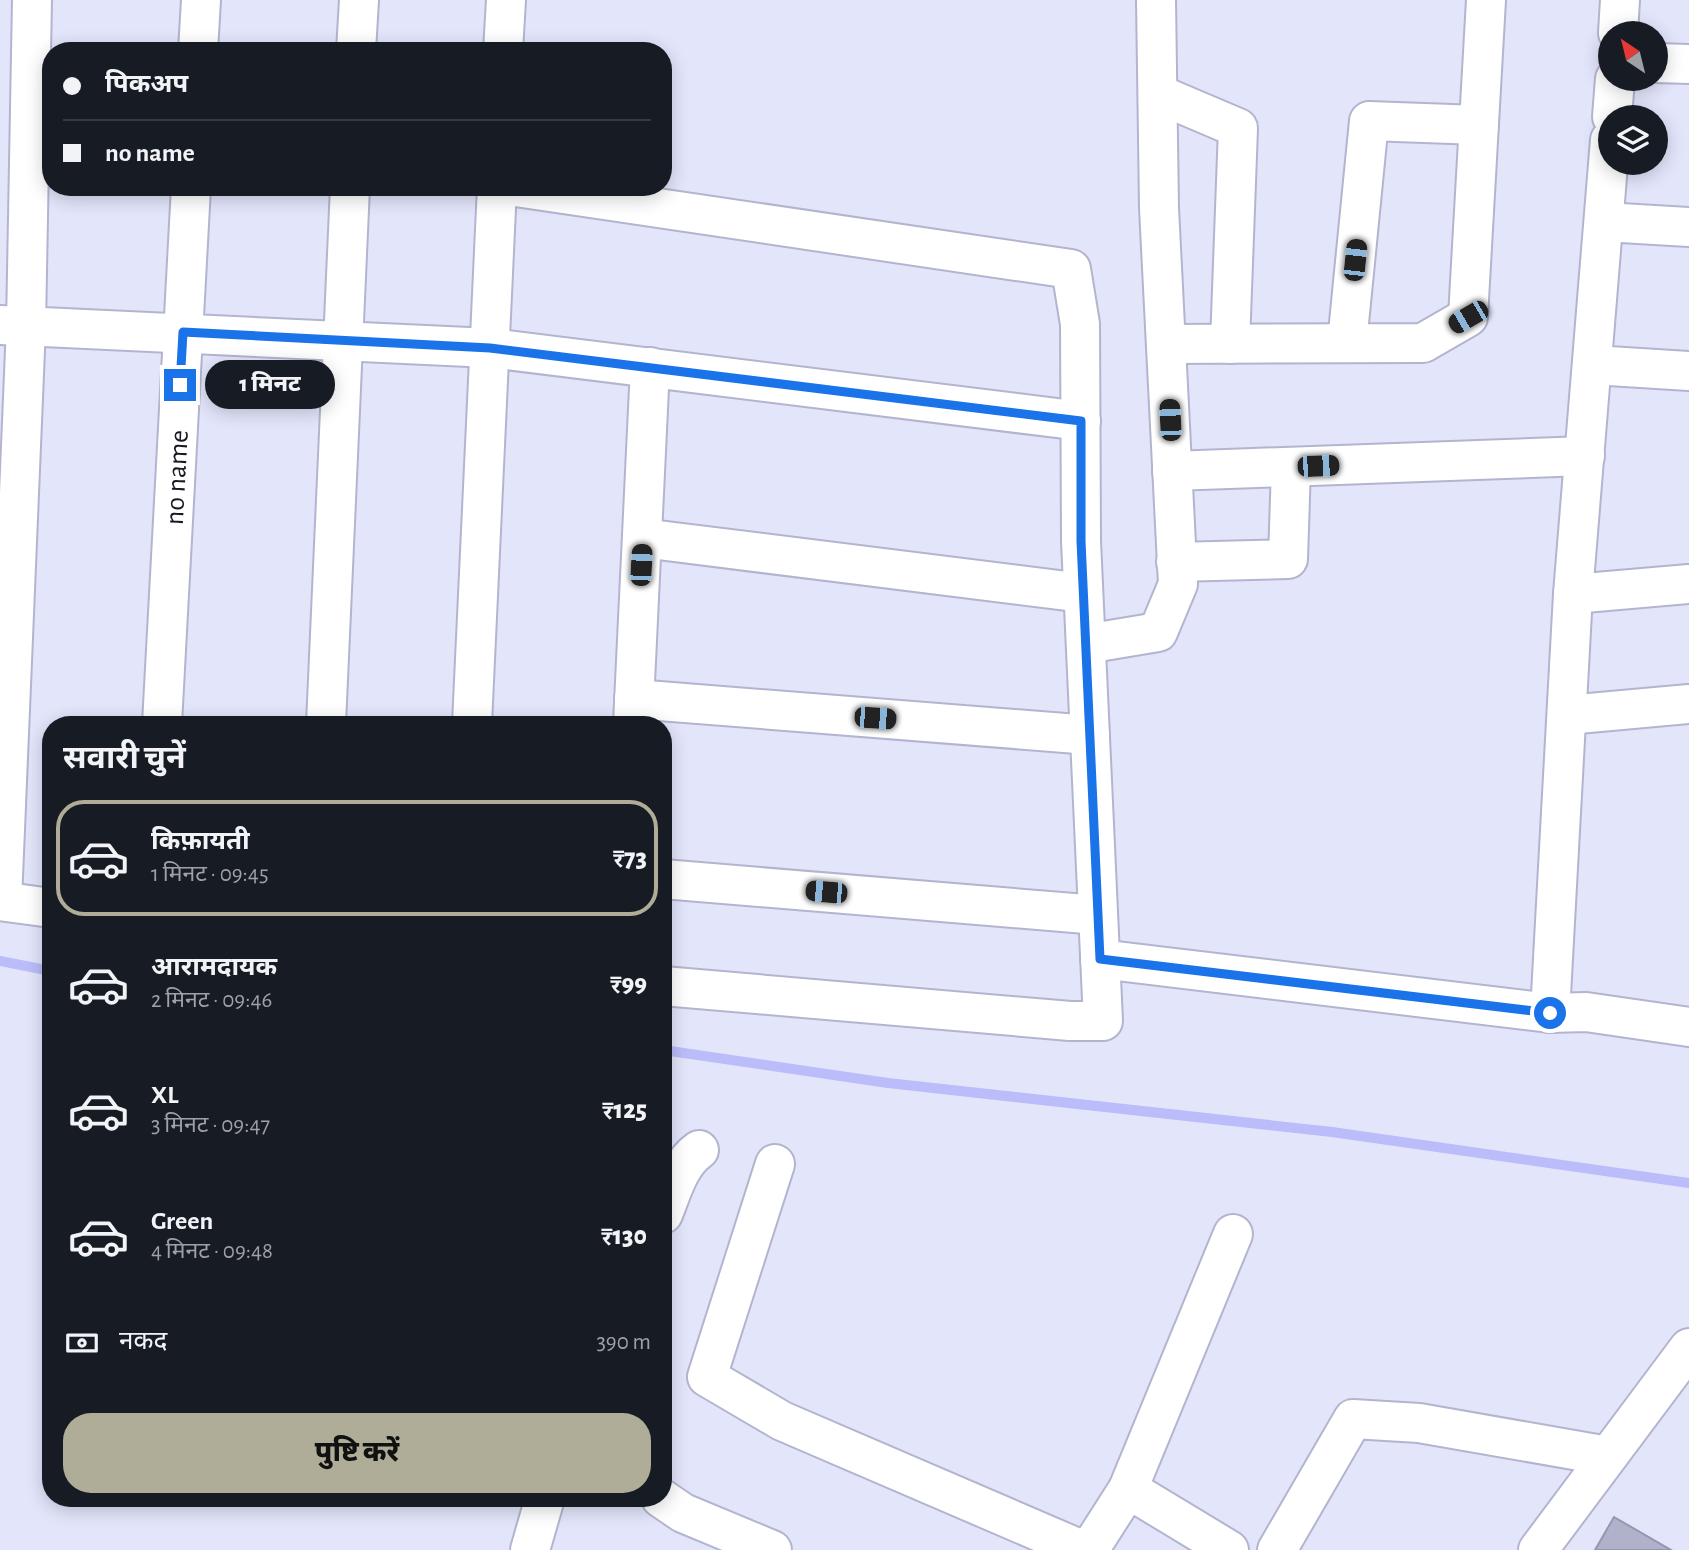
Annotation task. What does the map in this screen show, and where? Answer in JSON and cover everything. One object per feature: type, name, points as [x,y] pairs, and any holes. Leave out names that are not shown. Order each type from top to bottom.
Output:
[{"type":"street","points":[[32,0],[13,325],[1,901],[42,907]]},
{"type":"street","points":[[199,42],[201,0]]},
{"type":"street","points":[[357,42],[359,0]]},
{"type":"street","points":[[504,42],[506,0]]},
{"type":"street","points":[[1086,644],[1158,632],[1178,584],[1159,208],[1156,0]]},
{"type":"street","points":[[1166,344],[1423,343],[1468,317],[1486,0]]},
{"type":"street","points":[[1619,21],[1620,0]]},
{"type":"street","points":[[1668,63],[1689,64]]},
{"type":"street","points":[[1158,94],[1238,128],[1230,344]]},
{"type":"street","points":[[1347,343],[1369,121],[1479,125]]},
{"type":"street","points":[[1550,1013],[1573,594],[1607,175]]},
{"type":"street","name":"no name","points":[[162,716],[191,196]]},
{"type":"street","points":[[327,716],[350,196]]},
{"type":"street","points":[[472,716],[497,196]]},
{"type":"street","points":[[577,196],[1071,269],[1080,324],[1083,593],[1103,1021],[1070,1021],[672,987]]},
{"type":"street","points":[[1604,222],[1689,227]]},
{"type":"street","points":[[13,325],[490,348],[1081,421]]},
{"type":"street","points":[[1593,365],[1689,371]]},
{"type":"street","points":[[650,368],[634,712],[1090,735]]},
{"type":"street","points":[[1172,471],[1585,456]]},
{"type":"street","points":[[1176,562],[1289,559],[1291,467]]},
{"type":"street","points":[[642,538],[1083,593]]},
{"type":"street","points":[[1573,594],[1689,584]]},
{"type":"street","points":[[1567,715],[1689,704]]},
{"type":"street","points":[[672,880],[1098,915]]},
{"type":"street","points":[[1100,959],[1550,1013],[1586,1012],[1688,1018]]},
{"type":"street","points":[[672,1192],[691,1156],[699,1150]]},
{"type":"street","points":[[775,1164],[707,1377],[782,1421],[1082,1550]]},
{"type":"street","points":[[1088,1550],[1128,1489],[1233,1234]]},
{"type":"street","points":[[1538,1550],[1689,1348]]},
{"type":"street","points":[[1277,1550],[1353,1419],[1419,1423],[1608,1456]]},
{"type":"street","points":[[1128,1489],[1229,1550]]},
{"type":"street","points":[[672,1506],[683,1513],[772,1550]]},
{"type":"street","points":[[530,1550],[542,1507]]},
{"type":"building","points":[[1614,1517],[1671,1550],[1595,1550]]},
{"type":"waterway","points":[[0,961],[42,969]]},
{"type":"waterway","points":[[672,1051],[888,1083],[1332,1132],[1689,1183]]},
{"type":"route","points":[[180,385],[183,332],[490,348],[1081,421],[1081,541],[1100,959],[1550,1013]]}]
